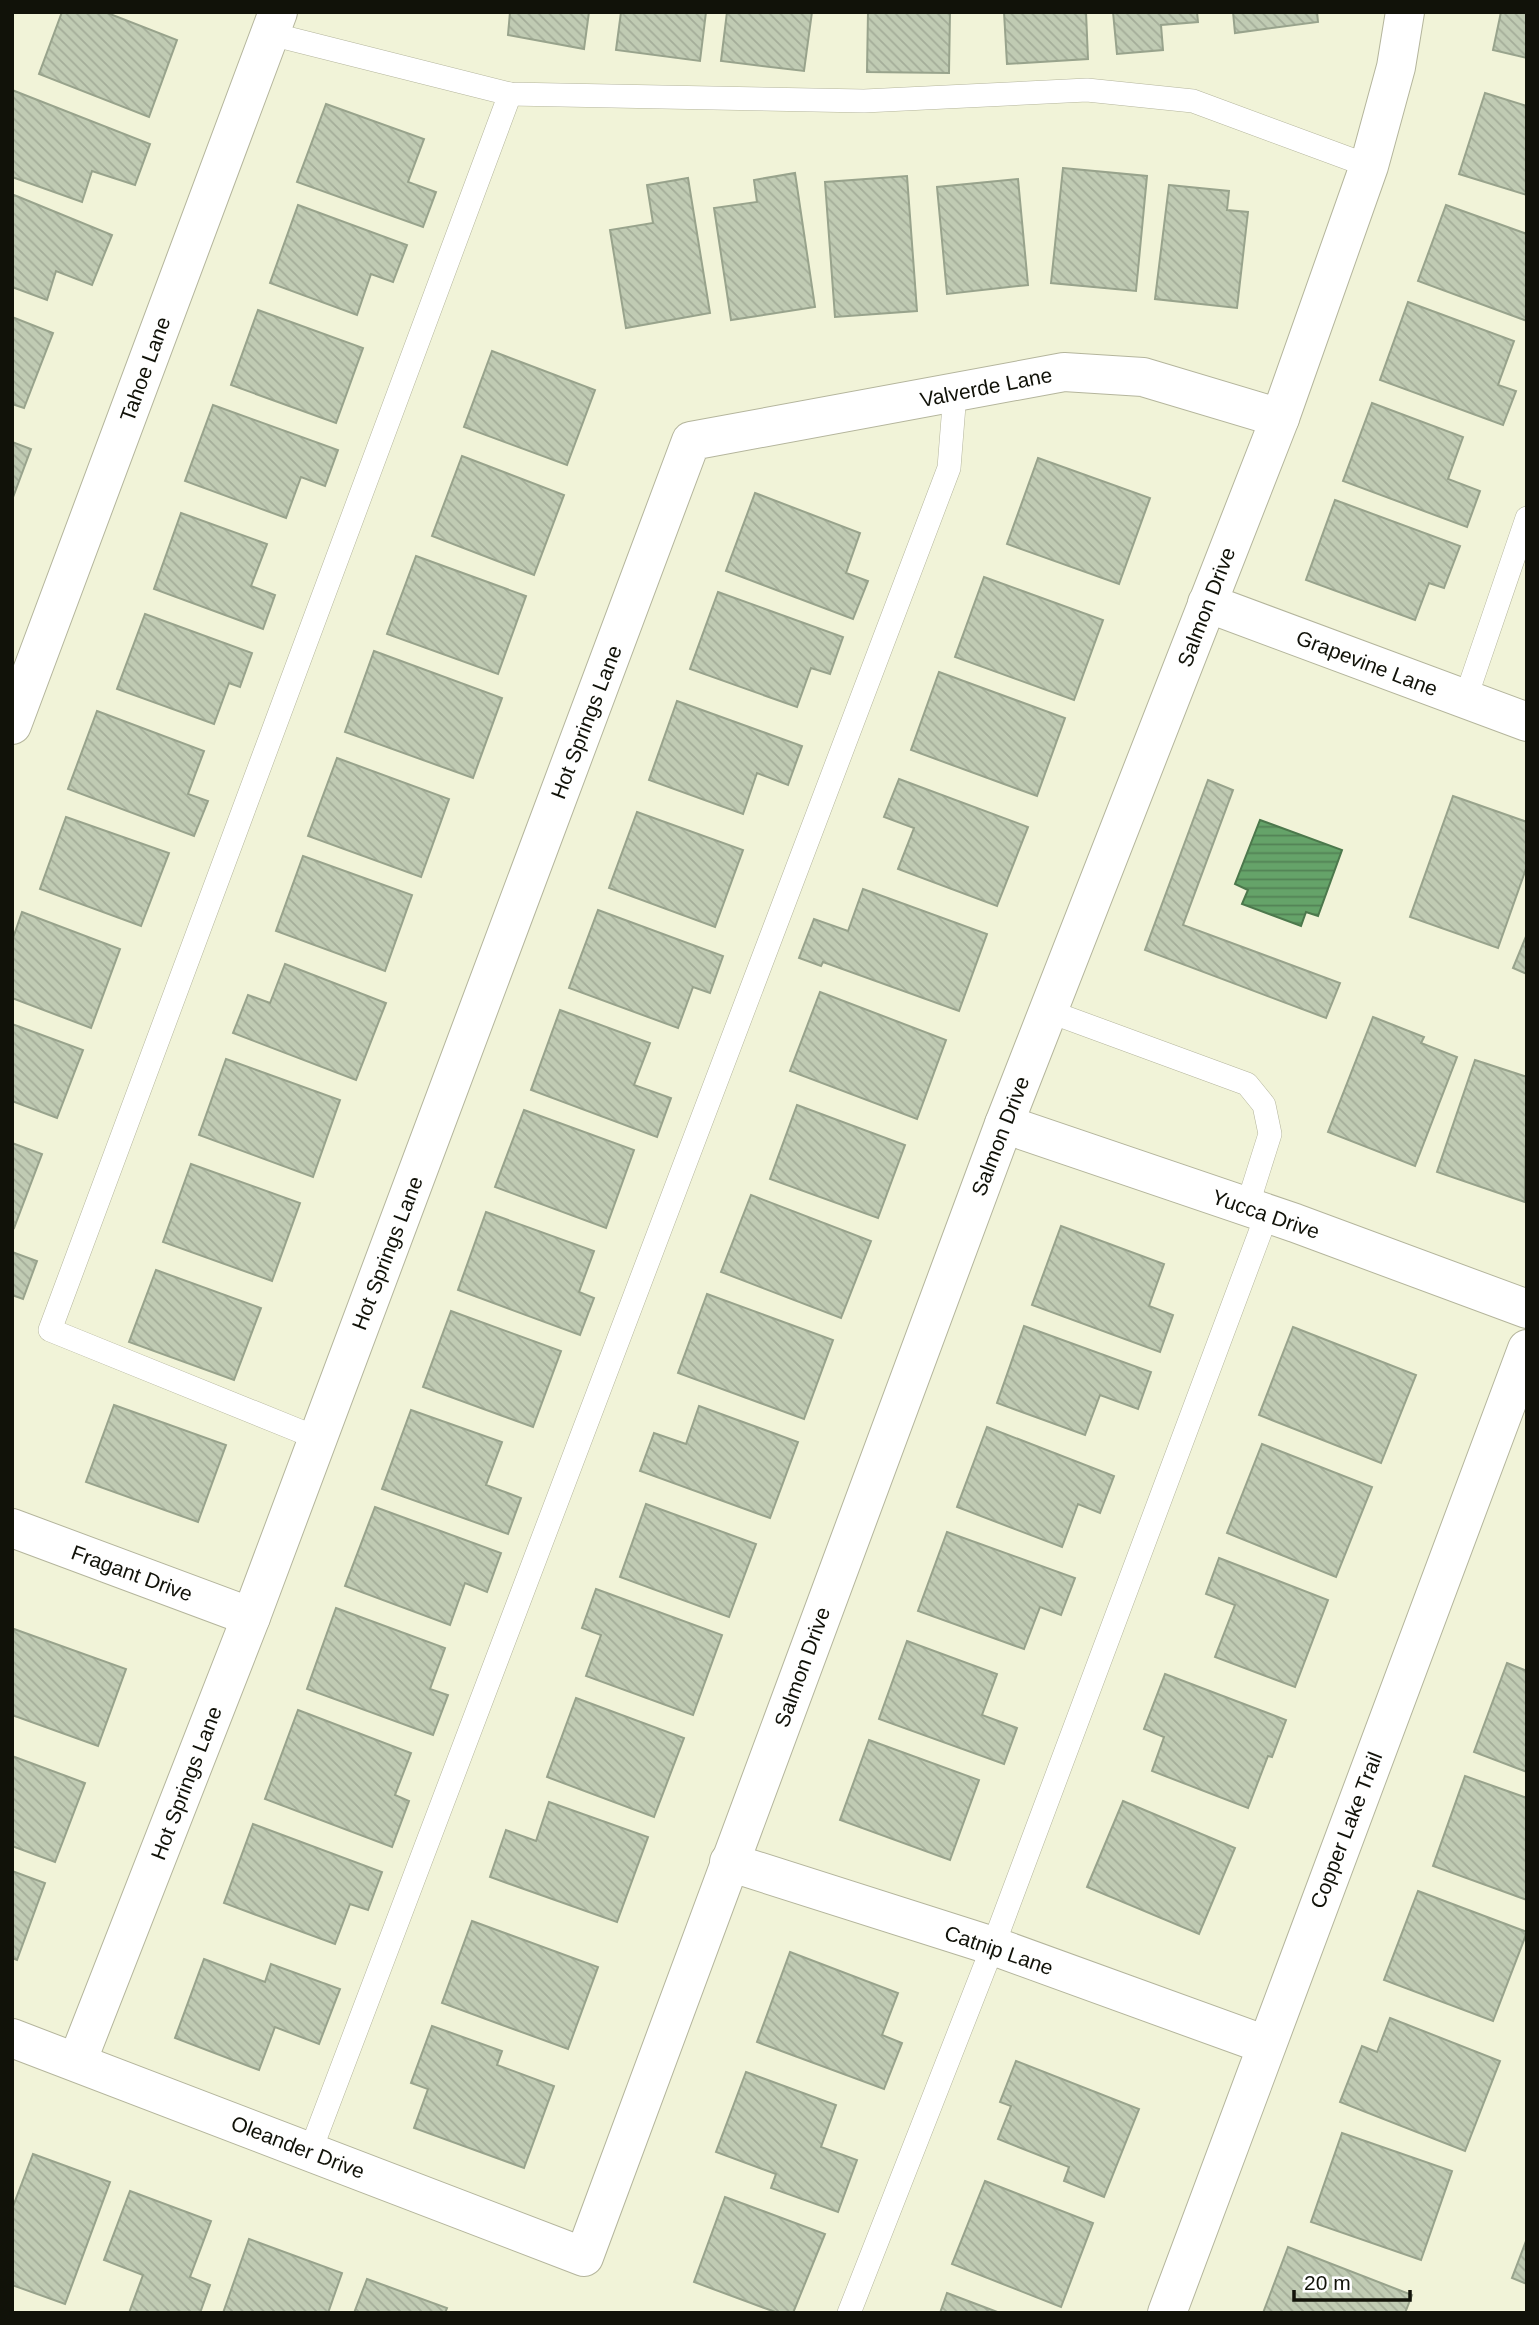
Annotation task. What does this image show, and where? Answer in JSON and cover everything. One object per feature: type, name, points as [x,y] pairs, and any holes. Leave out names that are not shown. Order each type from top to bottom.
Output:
[{"type":"street","name":"Salmon Drive","points":[[584,2257],[1004,1124],[1280,418],[1369,166],[1396,66],[1405,12]]},
{"type":"street","name":"Tahoe Lane","points":[[12,725],[274,23]]},
{"type":"street","name":"Valverde Lane","points":[[691,441],[1064,372],[1143,377],[1280,418]]},
{"type":"street","name":"Hot Springs Lane","points":[[77,2062],[251,1618],[691,441]]},
{"type":"street","name":"Grapevine Lane","points":[[1207,603],[1527,722]]},
{"type":"street","name":"Yucca Drive","points":[[1004,1124],[1257,1210],[1527,1309]]},
{"type":"street","name":"Copper Lake Trail","points":[[1167,2313],[1527,1349]]},
{"type":"street","name":"Fragant Drive","points":[[12,1528],[251,1618]]},
{"type":"street","name":"Catnip Lane","points":[[729,1862],[993,1946],[1266,2045]]},
{"type":"street","name":"Oleander Drive","points":[[12,2038],[584,2257]]},
{"type":"lane","points":[[274,23],[510,94],[864,101],[1087,90],[1193,101],[1369,166]]},
{"type":"lane","points":[[317,1438],[50,1330],[510,94]]},
{"type":"lane","points":[[310,2152],[949,468],[955,393]]},
{"type":"lane","points":[[1465,700],[1527,518]]},
{"type":"lane","points":[[849,2313],[993,1946],[1257,1210],[1270,1134],[1264,1105],[1247,1084],[1048,1011]]},
{"type":"shaded area","points":[[1260,820],[1342,850],[1318,916],[1306,912],[1301,926],[1242,904],[1248,890],[1235,884]]},
{"type":"building","points":[[62,12],[105,12],[177,40],[149,117],[39,74]]},
{"type":"building","points":[[510,12],[589,12],[584,49],[508,35]]},
{"type":"building","points":[[621,12],[706,12],[700,61],[616,50]]},
{"type":"building","points":[[727,12],[812,12],[804,71],[721,61]]},
{"type":"building","points":[[868,12],[950,12],[949,73],[867,72]]},
{"type":"building","points":[[1004,12],[1086,12],[1088,59],[1007,64]]},
{"type":"building","points":[[1113,12],[1197,12],[1198,22],[1161,25],[1163,50],[1117,54]]},
{"type":"building","points":[[1233,12],[1317,12],[1318,22],[1235,33]]},
{"type":"building","points":[[1501,12],[1527,12],[1527,58],[1493,50]]},
{"type":"building","points":[[12,90],[150,144],[135,185],[92,171],[82,202],[12,177]]},
{"type":"building","points":[[1485,93],[1527,106],[1527,195],[1459,174]]},
{"type":"building","points":[[326,104],[424,139],[408,182],[436,192],[423,227],[297,182]]},
{"type":"building","points":[[1063,168],[1147,176],[1136,291],[1051,283]]},
{"type":"building","points":[[795,173],[815,307],[731,320],[714,208],[757,202],[754,180]]},
{"type":"building","points":[[907,176],[917,311],[835,317],[825,182]]},
{"type":"building","points":[[688,178],[710,313],[626,328],[610,230],[653,223],[647,185]]},
{"type":"building","points":[[1018,179],[1028,285],[947,294],[937,187]]},
{"type":"building","points":[[1169,185],[1229,191],[1227,210],[1248,212],[1237,308],[1155,299]]},
{"type":"building","points":[[14,195],[112,235],[92,285],[56,271],[47,300],[12,287]]},
{"type":"building","points":[[298,205],[407,245],[393,282],[371,274],[357,315],[270,283]]},
{"type":"building","points":[[1446,205],[1527,234],[1527,321],[1418,281]]},
{"type":"building","points":[[1408,302],[1514,341],[1498,385],[1516,391],[1503,425],[1380,380]]},
{"type":"building","points":[[258,310],[363,348],[336,423],[231,385]]},
{"type":"building","points":[[12,317],[53,333],[24,408],[12,404]]},
{"type":"building","points":[[492,351],[595,390],[567,465],[464,427]]},
{"type":"building","points":[[1372,403],[1463,437],[1448,479],[1480,491],[1467,527],[1343,481]]},
{"type":"building","points":[[213,405],[338,450],[325,486],[301,477],[286,518],[185,481]]},
{"type":"building","points":[[12,442],[31,449],[12,500]]},
{"type":"building","points":[[462,456],[564,495],[534,575],[432,536]]},
{"type":"building","points":[[1038,458],[1150,498],[1119,584],[1007,544]]},
{"type":"building","points":[[755,493],[860,533],[846,573],[868,581],[853,619],[726,571]]},
{"type":"building","points":[[1335,500],[1460,546],[1444,588],[1429,583],[1415,620],[1306,580]]},
{"type":"building","points":[[181,513],[267,544],[251,586],[275,595],[263,629],[154,589]]},
{"type":"building","points":[[416,556],[526,596],[498,674],[387,634]]},
{"type":"building","points":[[984,577],[1103,620],[1074,700],[955,657]]},
{"type":"building","points":[[718,592],[843,637],[830,674],[811,668],[797,707],[690,669]]},
{"type":"building","points":[[145,614],[252,653],[240,687],[229,683],[214,724],[117,689]]},
{"type":"building","points":[[374,651],[502,698],[473,778],[345,732]]},
{"type":"building","points":[[939,672],[1065,718],[1037,796],[911,750]]},
{"type":"building","points":[[677,701],[802,746],[788,785],[757,773],[743,814],[649,780]]},
{"type":"building","points":[[97,711],[204,751],[188,794],[208,801],[194,836],[68,789]]},
{"type":"building","points":[[337,758],[449,799],[421,877],[308,836]]},
{"type":"building","points":[[899,779],[1028,827],[997,906],[898,869],[914,828],[884,817]]},
{"type":"building","points":[[1208,780],[1233,790],[1183,925],[1340,983],[1326,1018],[1145,950]]},
{"type":"building","points":[[1453,796],[1527,822],[1527,866],[1498,948],[1410,917]]},
{"type":"building","points":[[637,812],[743,850],[715,927],[609,888]]},
{"type":"building","points":[[66,817],[169,853],[141,926],[40,889]]},
{"type":"building","points":[[303,856],[412,895],[385,971],[276,931]]},
{"type":"building","points":[[863,889],[987,934],[959,1011],[823,962],[821,966],[799,958],[814,919],[848,931]]},
{"type":"building","points":[[598,910],[723,956],[710,993],[693,987],[678,1028],[569,988]]},
{"type":"building","points":[[22,912],[120,949],[91,1028],[12,998],[12,941]]},
{"type":"building","points":[[1527,934],[1527,974],[1513,968]]},
{"type":"building","points":[[285,964],[386,1003],[356,1080],[233,1033],[248,995],[270,1003]]},
{"type":"building","points":[[820,992],[946,1040],[917,1119],[790,1071]]},
{"type":"building","points":[[560,1010],[650,1043],[634,1085],[671,1098],[657,1137],[531,1090]]},
{"type":"building","points":[[1373,1017],[1424,1037],[1421,1043],[1457,1057],[1415,1166],[1328,1132]]},
{"type":"building","points":[[12,1024],[83,1050],[57,1118],[12,1101]]},
{"type":"building","points":[[226,1059],[340,1100],[313,1177],[199,1135]]},
{"type":"building","points":[[1475,1060],[1527,1077],[1525,1202],[1437,1172]]},
{"type":"building","points":[[797,1105],[905,1145],[878,1218],[770,1179]]},
{"type":"building","points":[[524,1110],[634,1150],[606,1228],[495,1187]]},
{"type":"building","points":[[12,1143],[42,1154],[14,1228],[12,1227]]},
{"type":"building","points":[[191,1164],[300,1203],[272,1281],[163,1242]]},
{"type":"building","points":[[751,1195],[871,1241],[841,1318],[721,1272]]},
{"type":"building","points":[[486,1212],[594,1251],[579,1292],[594,1298],[580,1335],[458,1290]]},
{"type":"building","points":[[1061,1226],[1164,1264],[1149,1306],[1173,1315],[1160,1352],[1032,1305]]},
{"type":"building","points":[[12,1252],[37,1261],[23,1299],[12,1295]]},
{"type":"building","points":[[156,1270],[261,1308],[234,1380],[129,1342]]},
{"type":"building","points":[[707,1294],[833,1340],[804,1419],[678,1373]]},
{"type":"building","points":[[451,1311],[561,1351],[533,1427],[423,1387]]},
{"type":"building","points":[[1024,1326],[1151,1372],[1138,1409],[1100,1395],[1085,1435],[997,1403]]},
{"type":"building","points":[[1293,1327],[1416,1375],[1381,1463],[1259,1415]]},
{"type":"building","points":[[114,1405],[226,1445],[198,1522],[86,1482]]},
{"type":"building","points":[[699,1406],[798,1442],[770,1518],[640,1471],[654,1433],[686,1444]]},
{"type":"building","points":[[411,1410],[502,1442],[486,1485],[521,1498],[508,1534],[382,1489]]},
{"type":"building","points":[[987,1427],[1114,1476],[1100,1513],[1078,1504],[1062,1547],[957,1507]]},
{"type":"building","points":[[1262,1444],[1372,1487],[1336,1577],[1227,1533]]},
{"type":"building","points":[[646,1504],[756,1544],[729,1617],[620,1577]]},
{"type":"building","points":[[375,1507],[501,1553],[487,1592],[465,1583],[450,1625],[345,1586]]},
{"type":"building","points":[[947,1532],[1075,1578],[1061,1615],[1040,1607],[1024,1649],[918,1611]]},
{"type":"building","points":[[1219,1558],[1328,1600],[1295,1687],[1215,1657],[1235,1605],[1206,1594]]},
{"type":"building","points":[[596,1589],[722,1635],[693,1715],[586,1676],[601,1635],[582,1628]]},
{"type":"building","points":[[336,1608],[445,1648],[430,1689],[448,1695],[433,1735],[307,1689]]},
{"type":"building","points":[[14,1629],[126,1669],[98,1746],[12,1715]]},
{"type":"building","points":[[907,1641],[997,1674],[982,1715],[1017,1728],[1004,1764],[879,1719]]},
{"type":"building","points":[[1507,1663],[1527,1671],[1527,1772],[1474,1752]]},
{"type":"building","points":[[1165,1674],[1286,1720],[1272,1757],[1268,1756],[1248,1808],[1152,1771],[1164,1737],[1144,1729]]},
{"type":"building","points":[[576,1698],[684,1738],[654,1817],[547,1777]]},
{"type":"building","points":[[298,1710],[411,1753],[395,1795],[409,1801],[392,1847],[265,1799]]},
{"type":"building","points":[[869,1740],[979,1780],[950,1860],[840,1820]]},
{"type":"building","points":[[12,1756],[85,1783],[55,1862],[12,1846]]},
{"type":"building","points":[[1465,1776],[1527,1798],[1527,1900],[1433,1866]]},
{"type":"building","points":[[1123,1801],[1235,1848],[1199,1934],[1087,1887]]},
{"type":"building","points":[[549,1802],[648,1837],[617,1922],[490,1877],[506,1830],[536,1841]]},
{"type":"building","points":[[253,1824],[382,1872],[368,1910],[350,1904],[335,1944],[224,1903]]},
{"type":"building","points":[[12,1871],[45,1883],[17,1960],[12,1958]]},
{"type":"building","points":[[1418,1891],[1527,1932],[1493,2021],[1384,1980]]},
{"type":"building","points":[[472,1921],[598,1967],[568,2049],[442,2003]]},
{"type":"building","points":[[790,1952],[898,1993],[882,2035],[902,2043],[884,2089],[757,2042]]},
{"type":"building","points":[[204,1959],[265,1982],[271,1964],[340,1989],[319,2044],[275,2027],[259,2070],[175,2038]]},
{"type":"building","points":[[1390,2018],[1500,2061],[1465,2151],[1340,2102],[1362,2046],[1377,2052]]},
{"type":"building","points":[[432,2026],[502,2051],[497,2065],[554,2086],[524,2168],[414,2128],[428,2089],[411,2083]]},
{"type":"building","points":[[1016,2061],[1139,2109],[1104,2197],[1064,2181],[1069,2167],[998,2139],[1011,2106],[1000,2102]]},
{"type":"building","points":[[746,2072],[836,2105],[821,2147],[857,2160],[838,2212],[771,2188],[776,2174],[716,2152]]},
{"type":"building","points":[[1342,2133],[1452,2171],[1421,2260],[1311,2222]]},
{"type":"building","points":[[33,2154],[110,2182],[65,2304],[12,2285],[12,2209]]},
{"type":"building","points":[[985,2181],[1093,2223],[1061,2307],[952,2264]]},
{"type":"building","points":[[130,2191],[211,2221],[190,2277],[210,2285],[200,2313],[129,2313],[143,2275],[104,2260]]},
{"type":"building","points":[[725,2197],[825,2234],[793,2313],[778,2313],[694,2282]]},
{"type":"building","points":[[249,2239],[342,2273],[328,2313],[223,2313]]},
{"type":"building","points":[[1527,2241],[1527,2284],[1512,2278]]},
{"type":"building","points":[[1288,2247],[1412,2295],[1405,2313],[1263,2313]]},
{"type":"building","points":[[367,2279],[447,2308],[445,2313],[354,2313]]},
{"type":"building","points":[[947,2293],[1000,2313],[940,2313]]}]
